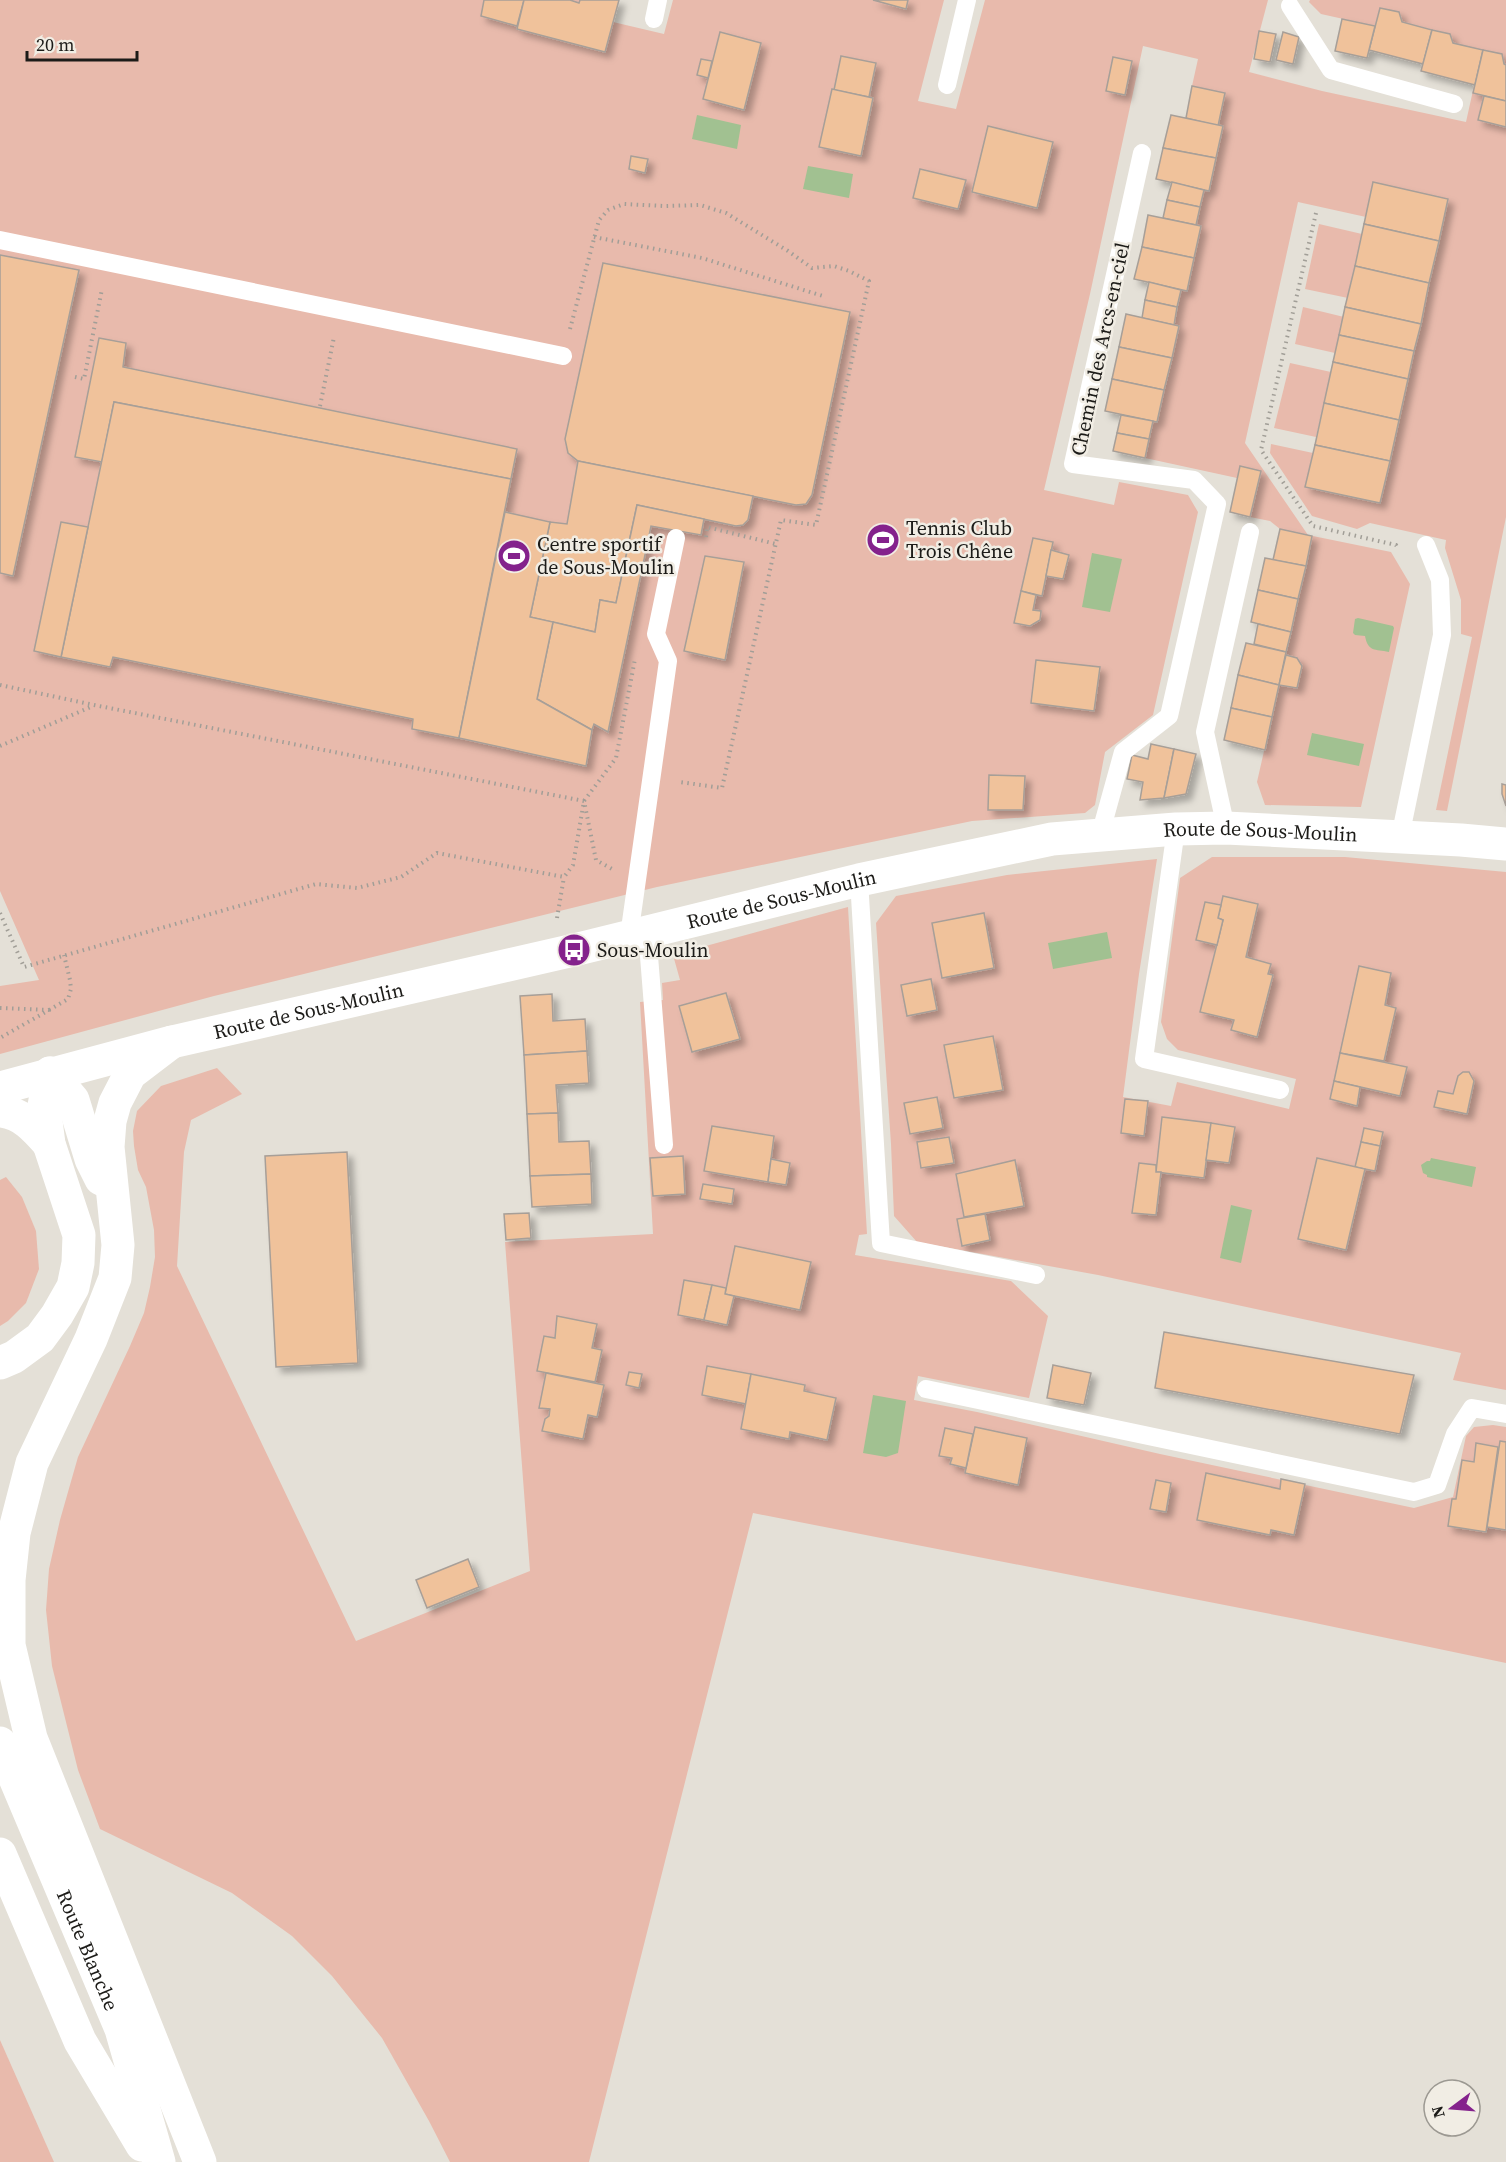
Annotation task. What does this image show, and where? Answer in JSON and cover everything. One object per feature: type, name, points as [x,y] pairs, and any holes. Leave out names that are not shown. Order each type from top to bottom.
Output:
[{"type":"main road","name":"Route de Sous-Moulin","points":[[0,1088],[172,1042],[859,880],[1052,839],[1176,829],[1226,828],[1506,844]]},
{"type":"main road","points":[[172,1042],[130,1074],[115,1103],[110,1121],[108,1147],[118,1245],[115,1278],[91,1339],[32,1463],[14,1533],[9,1580],[9,1645],[31,1738],[200,2162]]},
{"type":"main road","points":[[50,1073],[73,1100],[91,1159],[112,1203]]},
{"type":"main road","points":[[0,1363],[14,1357],[39,1338],[57,1315],[73,1287],[78,1263],[79,1234],[49,1144],[44,1106],[50,1073]]},
{"type":"main road","points":[[0,1111],[13,1112],[33,1125],[49,1144]]},
{"type":"main road","name":"Route Blanche","points":[[0,1743],[121,2029],[159,2162]]},
{"type":"main road","points":[[0,1854],[80,2041],[152,2162]]},
{"type":"lane","points":[[654,19],[658,0]]},
{"type":"lane","points":[[947,85],[967,0]]},
{"type":"lane","points":[[1289,9],[1331,70],[1454,104]]},
{"type":"lane","name":"Chemin des Arcs-en-ciel","points":[[1100,835],[1123,752],[1169,716],[1217,504],[1194,480],[1073,464],[1142,153]]},
{"type":"lane","points":[[0,240],[563,356]]},
{"type":"lane","points":[[1226,828],[1205,732],[1250,532]]},
{"type":"lane","points":[[664,1145],[638,933],[651,778],[668,661],[656,634],[676,538]]},
{"type":"lane","points":[[1400,837],[1442,635],[1440,580],[1426,545]]},
{"type":"lane","points":[[1176,829],[1144,1059],[1280,1090]]},
{"type":"lane","points":[[859,880],[881,1243],[1036,1275]]},
{"type":"lane","points":[[926,1389],[1414,1492],[1437,1485],[1455,1434],[1472,1408],[1506,1414]]},
{"type":"path","points":[[563,356],[599,220],[613,206],[633,203],[664,206],[700,205],[726,213],[812,268],[834,266],[869,281],[816,525],[781,520],[722,788],[651,778]]},
{"type":"path","points":[[1316,213],[1261,450],[1313,526],[1396,545],[1401,555]]},
{"type":"path","points":[[594,237],[702,258],[826,297]]},
{"type":"path","points":[[75,377],[84,379],[107,262]]},
{"type":"path","points":[[320,406],[340,310]]},
{"type":"path","points":[[707,527],[776,544]]},
{"type":"path","points":[[556,928],[564,877],[573,865],[584,801],[616,758],[637,651],[656,634]]},
{"type":"path","points":[[0,685],[584,801]]},
{"type":"path","points":[[0,746],[94,705]]},
{"type":"path","points":[[584,801],[596,860],[614,870]]},
{"type":"path","points":[[0,913],[24,967],[316,884],[357,888],[401,878],[437,852],[564,877]]},
{"type":"path","points":[[0,1038],[68,999],[71,989],[64,956]]},
{"type":"path","points":[[0,1008],[49,1010]]},
{"type":"shaded area","name":"Centre sportif de Sous-Moulin","points":[[0,0],[619,0],[613,22],[664,34],[673,0],[944,0],[918,101],[956,109],[985,0],[1268,0],[1249,72],[1322,91],[1466,122],[1482,50],[1453,43],[1450,34],[1402,22],[1399,12],[1380,8],[1375,26],[1321,14],[1309,2],[1310,0],[1506,0],[1506,517],[1447,811],[1436,810],[1472,637],[1461,634],[1461,600],[1445,548],[1446,540],[1370,523],[1357,529],[1312,516],[1270,453],[1271,444],[1313,453],[1305,487],[1380,502],[1448,199],[1373,182],[1366,217],[1298,202],[1245,443],[1308,535],[1391,552],[1410,584],[1361,807],[1265,805],[1257,782],[1306,566],[1273,560],[1280,529],[1270,521],[1250,517],[1260,471],[1240,466],[1237,478],[1145,458],[1153,421],[1157,422],[1179,326],[1174,325],[1181,290],[1187,290],[1201,227],[1196,225],[1204,190],[1209,191],[1223,127],[1218,126],[1225,93],[1192,86],[1198,59],[1143,46],[1090,294],[1044,490],[1114,505],[1119,482],[1188,495],[1198,512],[1153,715],[1105,752],[1095,805],[1085,813],[972,821],[657,887],[214,996],[0,1054],[0,986],[39,980],[0,891]]},
{"type":"shaded area","points":[[697,115],[741,125],[737,149],[692,139]]},
{"type":"shaded area","points":[[808,166],[853,174],[849,198],[803,189]]},
{"type":"shaded area","points":[[1319,224],[1362,234],[1348,298],[1305,289]]},
{"type":"shaded area","points":[[1303,307],[1344,317],[1335,353],[1295,344]]},
{"type":"shaded area","points":[[1290,363],[1331,372],[1316,437],[1274,428]]},
{"type":"shaded area","points":[[1092,553],[1122,559],[1110,612],[1082,607]]},
{"type":"shaded area","points":[[1355,619],[1393,626],[1389,652],[1373,649],[1368,645],[1365,636],[1353,633]]},
{"type":"shaded area","points":[[1312,733],[1364,744],[1359,766],[1307,755]]},
{"type":"shaded area","points":[[1212,857],[1345,857],[1506,872],[1506,1390],[1453,1380],[1461,1353],[1098,1275],[917,1242],[894,1216],[876,923],[896,896],[1007,875],[1157,859],[1123,1097],[1171,1106],[1177,1082],[1289,1109],[1296,1079],[1178,1050],[1167,1039],[1161,1022],[1180,878]]},
{"type":"shaded area","points":[[848,907],[867,1234],[859,1235],[855,1255],[1011,1281],[1048,1316],[1029,1398],[918,1376],[914,1400],[1414,1508],[1453,1497],[1466,1436],[1474,1427],[1493,1425],[1506,1427],[1506,1663],[1296,1619],[753,1513],[589,2162],[450,2162],[382,2038],[332,1976],[292,1936],[232,1893],[100,1829],[78,1770],[52,1666],[46,1610],[49,1569],[78,1457],[144,1313],[150,1287],[155,1257],[154,1230],[146,1187],[138,1170],[134,1146],[133,1131],[137,1111],[161,1086],[217,1068],[242,1094],[191,1120],[184,1152],[177,1266],[356,1641],[530,1571],[505,1242],[653,1234],[640,1002],[663,1000],[662,983],[680,980],[673,955]]},
{"type":"shaded area","points":[[1107,932],[1112,958],[1053,969],[1048,943]]},
{"type":"shaded area","points":[[1431,1158],[1476,1167],[1472,1187],[1427,1177],[1421,1165],[1430,1161]]},
{"type":"shaded area","points":[[6,1177],[22,1197],[36,1231],[39,1269],[26,1303],[0,1326],[0,1180]]},
{"type":"shaded area","points":[[1231,1205],[1252,1210],[1241,1263],[1220,1258]]},
{"type":"shaded area","points":[[873,1395],[906,1401],[898,1453],[886,1457],[863,1453]]},
{"type":"shaded area","points":[[0,2040],[54,2162],[0,2162]]},
{"type":"building","points":[[484,0],[524,0],[517,26],[481,16]]},
{"type":"building","points":[[524,0],[570,0],[579,3],[580,0],[619,0],[605,52],[517,29]]},
{"type":"building","points":[[873,0],[908,0],[906,9]]},
{"type":"building","points":[[1380,8],[1399,12],[1402,22],[1432,30],[1423,64],[1369,50]]},
{"type":"building","points":[[1342,19],[1375,26],[1367,58],[1335,51]]},
{"type":"building","points":[[1432,30],[1450,34],[1453,43],[1483,50],[1475,85],[1421,71]]},
{"type":"building","points":[[1259,31],[1276,34],[1270,62],[1254,59]]},
{"type":"building","points":[[720,32],[761,43],[744,110],[703,99]]},
{"type":"building","points":[[1283,32],[1299,37],[1293,64],[1276,60]]},
{"type":"building","points":[[1483,50],[1502,54],[1506,65],[1506,101],[1473,93]]},
{"type":"building","points":[[841,56],[876,63],[869,97],[834,90]]},
{"type":"building","points":[[1113,57],[1132,61],[1125,95],[1106,91]]},
{"type":"building","points":[[701,59],[712,61],[708,78],[697,75]]},
{"type":"building","points":[[1192,86],[1225,93],[1218,126],[1186,118]]},
{"type":"building","points":[[832,89],[873,98],[861,156],[819,147]]},
{"type":"building","points":[[1484,96],[1506,101],[1506,127],[1478,120]]},
{"type":"building","points":[[1171,115],[1223,126],[1216,158],[1163,148]]},
{"type":"building","points":[[988,126],[1053,142],[1037,208],[972,192]]},
{"type":"building","points":[[1163,148],[1216,158],[1209,191],[1156,179]]},
{"type":"building","points":[[631,156],[648,159],[645,173],[629,169]]},
{"type":"building","points":[[920,169],[966,180],[958,209],[913,198]]},
{"type":"building","points":[[1172,182],[1204,190],[1200,207],[1167,200]]},
{"type":"building","points":[[1373,182],[1448,199],[1439,241],[1364,224]]},
{"type":"building","points":[[1167,200],[1200,207],[1196,225],[1163,218]]},
{"type":"building","points":[[1148,215],[1201,226],[1194,258],[1142,247]]},
{"type":"building","points":[[1364,224],[1439,241],[1429,283],[1355,266]]},
{"type":"building","points":[[1142,247],[1194,258],[1187,291],[1134,279]]},
{"type":"building","points":[[0,255],[79,270],[13,576],[0,573]]},
{"type":"building","points":[[603,263],[850,312],[812,495],[806,504],[796,505],[578,461],[568,453],[565,439]]},
{"type":"building","points":[[1355,266],[1429,283],[1421,324],[1345,307]]},
{"type":"building","points":[[1149,282],[1181,290],[1177,307],[1145,300]]},
{"type":"building","points":[[1145,300],[1177,307],[1174,325],[1142,318]]},
{"type":"building","points":[[1345,307],[1421,324],[1414,351],[1339,335]]},
{"type":"building","points":[[1126,314],[1179,326],[1172,358],[1119,347]]},
{"type":"building","points":[[1339,335],[1414,351],[1408,379],[1333,362]]},
{"type":"building","points":[[99,338],[126,343],[123,367],[517,449],[511,479],[114,402],[102,462],[75,457]]},
{"type":"building","points":[[1119,347],[1172,358],[1164,390],[1112,379]]},
{"type":"building","points":[[1333,362],[1408,379],[1399,420],[1324,403]]},
{"type":"building","points":[[1112,379],[1164,390],[1157,422],[1105,411]]},
{"type":"building","points":[[114,402],[511,479],[459,738],[412,729],[413,719],[113,657],[110,667],[61,657]]},
{"type":"building","points":[[1324,403],[1399,420],[1390,461],[1315,445]]},
{"type":"building","points":[[1121,415],[1153,421],[1149,439],[1117,433]]},
{"type":"building","points":[[1117,433],[1149,439],[1145,458],[1113,451]]},
{"type":"building","points":[[1315,445],[1390,461],[1380,503],[1305,487]]},
{"type":"building","points":[[578,461],[753,496],[748,520],[743,525],[736,526],[637,505],[616,603],[600,600],[595,632],[530,617],[550,522],[567,524]]},
{"type":"building","points":[[1240,466],[1261,471],[1250,517],[1230,512]]},
{"type":"building","points":[[637,505],[704,519],[701,535],[651,526],[608,732],[594,724],[592,730],[537,699],[553,622],[595,632],[600,600],[616,603]]},
{"type":"building","points":[[505,512],[550,522],[530,617],[553,622],[537,699],[592,730],[586,766],[459,738]]},
{"type":"building","points":[[61,522],[88,527],[61,657],[34,651]]},
{"type":"building","points":[[1280,529],[1312,536],[1306,566],[1273,560]]},
{"type":"building","points":[[1033,538],[1053,542],[1042,596],[1021,591]]},
{"type":"building","points":[[1051,550],[1069,555],[1063,579],[1046,576]]},
{"type":"building","points":[[705,556],[744,562],[725,660],[684,651]]},
{"type":"building","points":[[1265,558],[1306,566],[1298,599],[1258,590]]},
{"type":"building","points":[[1258,590],[1298,599],[1291,632],[1251,622]]},
{"type":"building","points":[[1021,591],[1036,595],[1033,610],[1041,611],[1040,620],[1030,626],[1014,623]]},
{"type":"building","points":[[1258,624],[1291,632],[1286,652],[1254,644]]},
{"type":"building","points":[[1246,643],[1286,652],[1279,685],[1238,675]]},
{"type":"building","points":[[1286,655],[1297,658],[1302,666],[1297,688],[1279,685]]},
{"type":"building","points":[[1036,660],[1100,667],[1094,711],[1031,703]]},
{"type":"building","points":[[1238,675],[1279,685],[1272,717],[1231,708]]},
{"type":"building","points":[[1231,708],[1272,717],[1265,750],[1224,740]]},
{"type":"building","points":[[1151,744],[1174,749],[1164,798],[1140,800],[1143,782],[1127,779],[1132,755],[1148,759]]},
{"type":"building","points":[[1174,749],[1196,754],[1186,794],[1164,798]]},
{"type":"building","points":[[989,775],[1025,776],[1023,810],[988,810]]},
{"type":"building","points":[[1502,784],[1506,785],[1506,806],[1502,794]]},
{"type":"building","points":[[1223,896],[1258,904],[1246,957],[1271,964],[1268,974],[1273,975],[1257,1037],[1231,1030],[1234,1020],[1200,1012],[1223,920],[1218,918]]},
{"type":"building","points":[[1205,902],[1221,905],[1218,918],[1223,920],[1217,945],[1196,940]]},
{"type":"building","points":[[984,913],[994,968],[942,978],[932,923]]},
{"type":"building","points":[[1359,966],[1391,973],[1385,1005],[1396,1008],[1384,1061],[1340,1053]]},
{"type":"building","points":[[931,979],[937,1010],[907,1016],[901,985]]},
{"type":"building","points":[[726,993],[740,1039],[692,1052],[679,1006]]},
{"type":"building","points":[[552,994],[553,1021],[585,1019],[587,1051],[524,1055],[520,996]]},
{"type":"building","points":[[993,1036],[1003,1090],[954,1098],[944,1045]]},
{"type":"building","points":[[587,1051],[589,1083],[556,1085],[558,1113],[527,1114],[524,1055]]},
{"type":"building","points":[[1340,1053],[1407,1067],[1400,1096],[1334,1081]]},
{"type":"building","points":[[1463,1072],[1469,1072],[1474,1081],[1467,1114],[1434,1107],[1438,1091],[1453,1094],[1458,1076]]},
{"type":"building","points":[[1334,1081],[1360,1087],[1357,1106],[1330,1099]]},
{"type":"building","points":[[937,1097],[943,1128],[910,1134],[904,1103]]},
{"type":"building","points":[[1125,1099],[1148,1101],[1144,1136],[1121,1133]]},
{"type":"building","points":[[558,1113],[559,1142],[589,1141],[591,1174],[530,1176],[527,1114]]},
{"type":"building","points":[[1162,1117],[1211,1123],[1204,1178],[1156,1172]]},
{"type":"building","points":[[1211,1123],[1235,1127],[1229,1163],[1206,1160]]},
{"type":"building","points":[[712,1126],[774,1136],[768,1182],[704,1171]]},
{"type":"building","points":[[1364,1128],[1383,1132],[1380,1146],[1361,1142]]},
{"type":"building","points":[[949,1137],[954,1163],[921,1168],[917,1142]]},
{"type":"building","points":[[1361,1142],[1380,1146],[1375,1171],[1355,1167]]},
{"type":"building","points":[[347,1152],[358,1363],[276,1367],[265,1156]]},
{"type":"building","points":[[683,1156],[685,1194],[653,1196],[650,1158]]},
{"type":"building","points":[[1317,1158],[1365,1169],[1346,1250],[1298,1239]]},
{"type":"building","points":[[771,1159],[790,1163],[786,1185],[768,1182]]},
{"type":"building","points":[[1015,1160],[1024,1206],[964,1217],[956,1174]]},
{"type":"building","points":[[1139,1163],[1156,1165],[1156,1172],[1161,1172],[1156,1215],[1132,1213]]},
{"type":"building","points":[[591,1174],[592,1204],[532,1207],[530,1176]]},
{"type":"building","points":[[703,1184],[734,1189],[732,1204],[700,1199]]},
{"type":"building","points":[[529,1213],[531,1238],[506,1240],[504,1214]]},
{"type":"building","points":[[985,1214],[990,1240],[962,1246],[957,1219]]},
{"type":"building","points":[[735,1246],[811,1262],[800,1310],[725,1294]]},
{"type":"building","points":[[684,1280],[712,1285],[704,1320],[678,1315]]},
{"type":"building","points":[[712,1285],[726,1288],[725,1294],[734,1296],[727,1325],[704,1320]]},
{"type":"building","points":[[557,1316],[597,1324],[592,1348],[602,1350],[595,1382],[537,1371],[544,1336],[555,1338]]},
{"type":"building","points":[[1164,1332],[1414,1375],[1400,1434],[1155,1388]]},
{"type":"building","points":[[1053,1365],[1091,1373],[1084,1405],[1047,1398]]},
{"type":"building","points":[[707,1366],[751,1374],[746,1404],[702,1395]]},
{"type":"building","points":[[629,1372],[642,1374],[639,1388],[626,1385]]},
{"type":"building","points":[[546,1373],[604,1385],[597,1417],[588,1415],[583,1439],[542,1431],[550,1409],[539,1408]]},
{"type":"building","points":[[751,1374],[805,1385],[804,1391],[836,1398],[827,1440],[790,1432],[789,1439],[741,1429]]},
{"type":"building","points":[[975,1427],[1027,1438],[1018,1485],[965,1473]]},
{"type":"building","points":[[945,1428],[973,1434],[966,1468],[950,1464],[952,1458],[939,1456]]},
{"type":"building","points":[[1500,1441],[1506,1442],[1506,1530],[1487,1527]]},
{"type":"building","points":[[1476,1443],[1498,1447],[1486,1532],[1448,1526],[1452,1499],[1456,1499],[1462,1460],[1474,1462]]},
{"type":"building","points":[[1206,1473],[1280,1489],[1281,1479],[1305,1484],[1294,1535],[1271,1530],[1270,1535],[1197,1520]]},
{"type":"building","points":[[1156,1480],[1171,1483],[1166,1512],[1150,1509]]},
{"type":"building","points":[[468,1559],[479,1587],[427,1608],[416,1580]]},
{"type":"place","name":"Tennis Club Trois Chêne","points":[[883,540]]},
{"type":"place","name":"Centre sportif de Sous-Moulin","points":[[514,556]]},
{"type":"place","name":"Sous-Moulin","points":[[574,950]]}]
